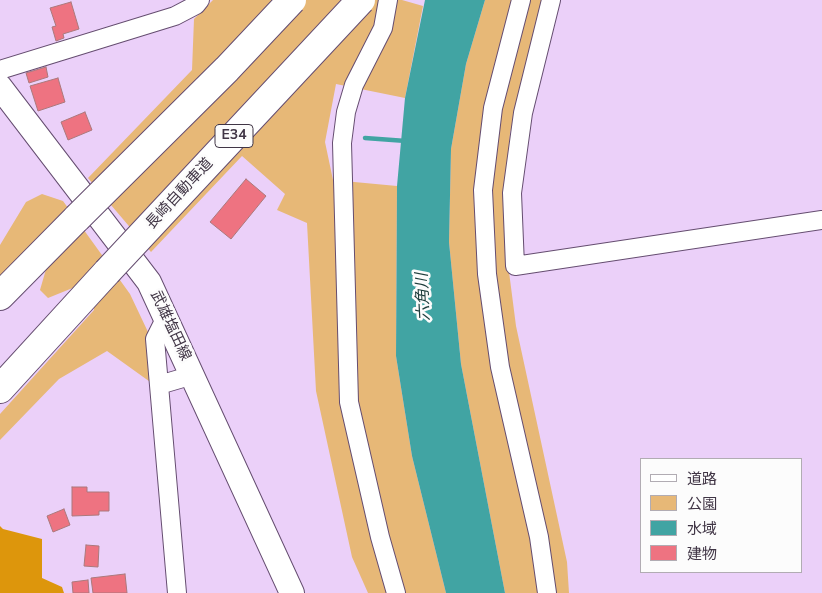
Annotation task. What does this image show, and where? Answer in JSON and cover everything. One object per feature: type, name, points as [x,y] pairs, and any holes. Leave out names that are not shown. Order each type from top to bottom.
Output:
[{"type":"highway","points":[[0,296],[227,69],[292,0]]},
{"type":"highway","name":"長崎自動車道","points":[[0,389],[361,0]]},
{"type":"main road","name":"武雄塩田線","points":[[0,87],[149,282],[292,593]]},
{"type":"street","points":[[0,70],[175,16],[196,5],[200,0]]},
{"type":"street","points":[[388,0],[382,28],[354,85],[346,112],[342,143],[349,402],[380,537],[396,593]]},
{"type":"street","points":[[521,0],[493,108],[483,190],[486,274],[500,367],[539,537],[547,593]]},
{"type":"street","points":[[551,0],[523,113],[512,193],[515,266],[822,220]]},
{"type":"street","points":[[166,317],[155,339],[177,593]]},
{"type":"street","points":[[159,386],[193,375]]},
{"type":"green space","points":[[213,0],[402,0],[423,6],[405,98],[336,84],[325,142],[333,180],[397,186],[396,356],[412,456],[446,593],[368,593],[352,557],[316,391],[307,223],[277,210],[285,194],[242,156],[151,252],[88,178],[192,70],[194,19]]},
{"type":"green space","points":[[485,0],[544,0],[510,133],[504,233],[516,326],[567,562],[569,593],[505,593],[461,364],[449,242],[451,149],[466,64]]},
{"type":"green space","points":[[42,194],[63,201],[130,294],[148,332],[153,384],[107,351],[59,379],[0,440],[0,414],[94,310],[94,294],[80,285],[48,298],[40,290],[53,245],[0,278],[0,245],[26,202]]},
{"type":"shaded area","points":[[0,526],[3,529],[42,539],[42,578],[62,587],[64,593],[0,593]]},
{"type":"water","name":"六角川","points":[[425,0],[485,0],[466,64],[451,149],[449,242],[461,364],[505,593],[446,593],[412,456],[396,356],[397,186],[405,98]]},
{"type":"building","points":[[71,2],[79,29],[63,34],[64,38],[56,41],[52,27],[56,26],[50,8]]},
{"type":"building","points":[[46,67],[48,77],[29,83],[26,73]]},
{"type":"building","points":[[58,78],[65,102],[38,111],[30,86]]},
{"type":"building","points":[[85,112],[92,130],[68,140],[61,122]]},
{"type":"building","points":[[246,179],[266,196],[231,239],[210,222]]},
{"type":"building","points":[[72,487],[87,487],[87,492],[109,492],[109,511],[99,511],[99,515],[72,516]]},
{"type":"building","points":[[64,509],[70,525],[53,532],[47,516]]},
{"type":"building","points":[[86,545],[99,546],[98,567],[84,566]]},
{"type":"building","points":[[125,574],[127,593],[93,593],[91,578]]},
{"type":"building","points":[[88,580],[89,593],[73,593],[72,582]]},
{"type":"waterway","points":[[365,138],[406,141]]}]
